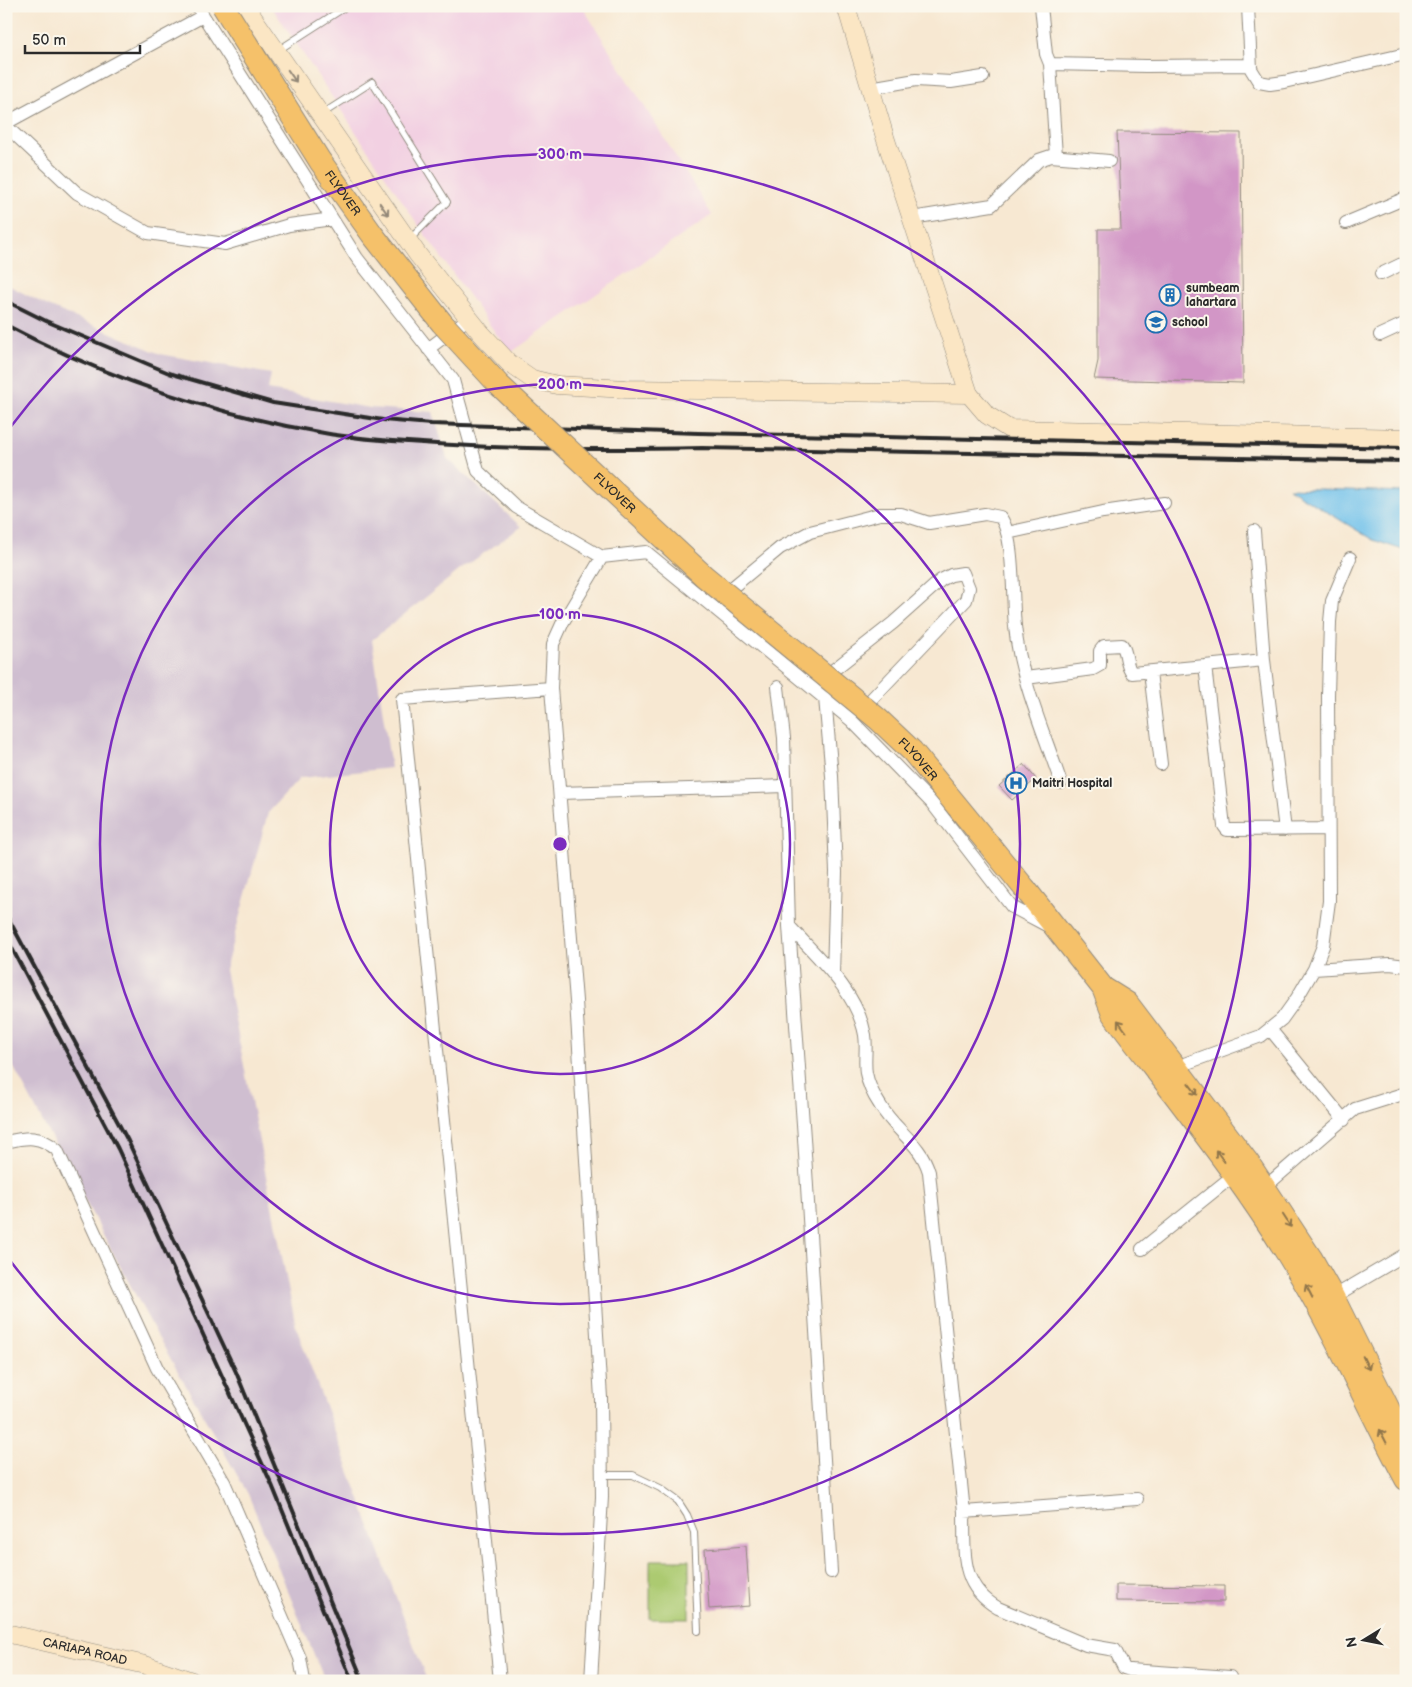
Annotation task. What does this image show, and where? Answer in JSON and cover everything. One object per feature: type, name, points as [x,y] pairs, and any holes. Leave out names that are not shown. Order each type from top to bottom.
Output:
[{"type":"highway","name":"FLYOVER","points":[[223,6],[320,161],[372,234],[442,323],[499,385],[704,576],[878,719],[912,751],[1026,890],[1103,988]]},
{"type":"highway","points":[[1103,988],[1127,1003],[1265,1187],[1334,1297],[1406,1444]]},
{"type":"highway","points":[[1103,988],[1113,1014],[1234,1175],[1302,1278],[1406,1479]]},
{"type":"street","points":[[245,6],[319,116],[413,248],[469,318],[509,363],[532,379],[557,385],[626,389],[969,394]]},
{"type":"street","points":[[846,6],[870,88],[969,394],[987,415],[1010,429],[1406,438]]},
{"type":"street","points":[[1041,6],[1046,54],[1050,64],[1056,156]]},
{"type":"street","points":[[1248,6],[1250,65],[1259,82],[1270,84],[1406,54]]},
{"type":"street","points":[[332,219],[289,224],[225,244],[148,233],[77,193],[6,124],[200,11],[357,258],[453,380],[478,471],[516,507],[602,556],[646,552],[852,720],[931,802],[1012,907],[1059,932]]},
{"type":"street","points":[[1050,64],[1146,66],[1250,65]]},
{"type":"street","points":[[870,88],[916,80],[951,82],[983,77]]},
{"type":"street","points":[[912,218],[992,204],[1039,160],[1056,156],[1109,161]]},
{"type":"street","points":[[1346,223],[1406,198]]},
{"type":"street","points":[[1381,274],[1406,262]]},
{"type":"street","points":[[428,349],[469,318]]},
{"type":"street","points":[[1380,335],[1406,323]]},
{"type":"street","points":[[1007,533],[1104,512],[1164,503]]},
{"type":"street","points":[[710,606],[794,539],[810,532],[880,514],[900,514],[929,523],[994,514],[1004,522],[1007,533],[1015,628],[1026,678],[1062,782]]},
{"type":"street","points":[[1254,531],[1264,660],[1285,830]]},
{"type":"street","points":[[591,1681],[602,1475],[601,1398],[560,793],[551,688],[553,644],[563,622],[602,556]]},
{"type":"street","points":[[1176,1067],[1261,1036],[1270,1029],[1282,1019],[1297,998],[1314,969],[1323,946],[1329,901],[1328,695],[1330,622],[1332,601],[1350,558]]},
{"type":"street","points":[[812,687],[893,622],[941,580],[960,573],[965,574],[970,591],[966,600],[852,720]]},
{"type":"street","points":[[1026,678],[1093,669],[1100,665],[1100,651],[1104,646],[1122,645],[1125,650],[1129,670],[1132,673],[1264,660]]},
{"type":"street","points":[[1205,666],[1224,826],[1227,830],[1328,829]]},
{"type":"street","points":[[1150,672],[1161,764]]},
{"type":"street","points":[[778,687],[784,738],[788,926],[804,1138],[831,1572]]},
{"type":"street","points":[[500,1681],[402,699],[551,688]]},
{"type":"street","points":[[825,698],[832,776],[836,872],[833,974]]},
{"type":"street","points":[[560,793],[785,786]]},
{"type":"street","points":[[788,926],[833,974],[859,1018],[865,1035],[866,1074],[872,1092],[881,1108],[926,1158],[964,1512],[968,1575],[975,1589],[985,1600],[998,1608],[1086,1644],[1111,1648],[1118,1655],[1124,1668],[1145,1676],[1230,1677]]},
{"type":"street","points":[[1314,969],[1390,964],[1406,966]]},
{"type":"street","points":[[1270,1029],[1344,1120]]},
{"type":"street","points":[[1265,1187],[1355,1109],[1406,1094]]},
{"type":"street","points":[[6,1142],[26,1137],[37,1137],[47,1141],[57,1150],[157,1368],[224,1482],[300,1658],[304,1681]]},
{"type":"street","points":[[1142,1249],[1234,1175]]},
{"type":"street","points":[[1334,1297],[1406,1254]]},
{"type":"street","points":[[964,1512],[1137,1499]]},
{"type":"street","name":"CARIAPA ROAD","points":[[6,1632],[145,1665],[192,1681]]},
{"type":"lane","points":[[276,52],[347,6]]},
{"type":"lane","points":[[319,116],[372,82],[447,202],[413,248]]},
{"type":"lane","points":[[602,1475],[633,1475],[660,1488],[678,1501],[687,1515],[694,1532],[698,1631]]},
{"type":"shaded area","points":[[271,6],[582,6],[712,215],[510,353],[421,229]]},
{"type":"shaded area","points":[[6,284],[46,305],[160,354],[271,374],[268,390],[370,408],[433,412],[447,458],[521,527],[460,570],[372,640],[391,768],[300,778],[268,813],[225,970],[296,1327],[427,1681],[325,1681],[248,1494],[157,1335],[6,1053]]},
{"type":"green space","points":[[650,1560],[689,1560],[689,1619],[650,1619]]},
{"type":"water","points":[[1288,488],[1406,492],[1406,551],[1373,540]]},
{"type":"building","name":"sumbeam lahartara","points":[[1117,132],[1241,133],[1243,383],[1094,379],[1098,361],[1098,229],[1121,229]]},
{"type":"building","points":[[1024,764],[1036,779],[1012,800],[999,786]]},
{"type":"building","points":[[746,1546],[750,1606],[709,1609],[705,1549]]},
{"type":"building","points":[[1116,1585],[1224,1586],[1224,1602],[1116,1601]]},
{"type":"railway","points":[[6,301],[46,321],[169,373],[273,403],[383,420],[431,424],[698,433],[1406,448]]},
{"type":"railway","points":[[6,325],[82,362],[161,392],[242,416],[336,435],[373,440],[527,448],[702,448],[1406,461]]},
{"type":"railway","points":[[6,914],[128,1141],[236,1372],[363,1681]]},
{"type":"railway","points":[[6,937],[118,1149],[272,1485],[352,1681]]},
{"type":"place","name":"sumbeam lahartara","points":[[1170,295]]},
{"type":"place","name":"school","points":[[1156,322]]},
{"type":"place","name":"Maitri Hospital","points":[[1016,783]]}]
